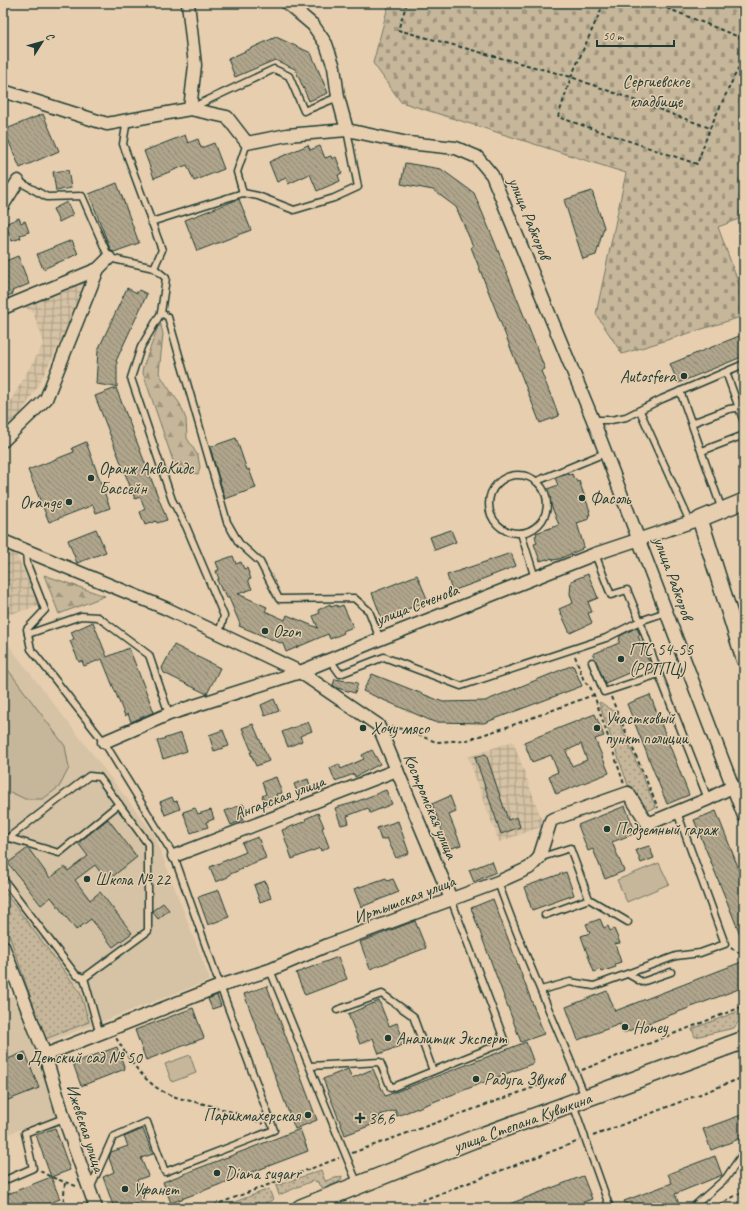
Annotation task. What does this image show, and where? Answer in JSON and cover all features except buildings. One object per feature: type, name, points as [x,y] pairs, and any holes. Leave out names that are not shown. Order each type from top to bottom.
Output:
[{"type":"main road","name":"улица Степана Кувыкина","points":[[301,1208],[474,1140],[744,1040]]},
{"type":"street","points":[[188,3],[195,64],[190,109]]},
{"type":"street","points":[[287,3],[313,25],[326,44],[334,67],[338,97],[347,130]]},
{"type":"street","points":[[3,91],[107,124],[190,109],[227,117],[247,143]]},
{"type":"street","name":"улица Рабкоров","points":[[247,143],[287,135],[347,130],[408,143],[456,148],[477,157],[492,175],[593,420],[744,816]]},
{"type":"street","points":[[3,205],[18,181]]},
{"type":"street","points":[[3,308],[98,269],[110,258]]},
{"type":"street","points":[[3,441],[46,399],[98,269]]},
{"type":"street","name":"улица Сеченова","points":[[104,742],[169,714],[300,672],[380,638],[595,554],[695,520],[744,501]]},
{"type":"street","name":"улица Рабкоров","points":[[695,520],[744,659]]},
{"type":"street","points":[[3,541],[166,608],[300,672],[378,725]]},
{"type":"street","name":"Костромская улица","points":[[378,725],[451,899]]},
{"type":"street","name":"Ангарская улица","points":[[174,856],[397,770]]},
{"type":"street","points":[[539,858],[551,820],[628,793],[648,824],[708,799],[732,787]]},
{"type":"street","name":"Иртышская улица","points":[[45,1055],[100,1035],[220,986],[270,970],[328,945],[498,882],[529,868],[539,858]]},
{"type":"street","name":"Ижевская улица","points":[[3,946],[45,1055],[64,1118],[96,1208]]},
{"type":"lane","points":[[190,109],[274,69],[289,76],[304,111],[338,97]]},
{"type":"lane","points":[[127,120],[123,144],[162,250],[154,268]]},
{"type":"lane","points":[[152,222],[243,194],[258,196],[294,210],[334,198],[358,187],[347,130]]},
{"type":"lane","points":[[243,194],[237,172],[247,143]]},
{"type":"lane","points":[[18,181],[47,197],[82,196],[110,258],[154,268],[166,278],[161,313],[141,347],[131,378],[172,500],[186,526],[224,616],[219,633]]},
{"type":"lane","points":[[161,313],[168,317],[227,522],[239,543],[260,562],[279,599],[354,598],[369,611],[380,638]]},
{"type":"lane","points":[[593,420],[611,420],[626,417],[662,399],[744,364]]},
{"type":"lane","points":[[726,372],[741,407],[744,422]]},
{"type":"lane","points":[[680,391],[722,510]]},
{"type":"lane","points":[[692,422],[729,409],[741,407]]},
{"type":"lane","name":"улица Рабкоров","points":[[640,411],[695,520]]},
{"type":"lane","points":[[702,451],[744,435]]},
{"type":"lane","points":[[537,481],[605,453]]},
{"type":"lane","points":[[518,474],[528,476],[537,481],[544,489],[547,498],[547,508],[544,518],[531,530],[515,533],[505,530],[496,522],[491,513],[489,503],[491,493],[499,482],[508,476],[518,474]]},
{"type":"lane","points":[[521,533],[535,578]]},
{"type":"lane","points":[[26,550],[27,564],[45,610],[27,629],[31,649],[104,742],[174,856],[220,986],[274,1130],[165,1172],[147,1122],[113,1137],[89,1191]]},
{"type":"lane","points":[[595,554],[611,595],[627,590],[708,799]]},
{"type":"lane","points":[[330,660],[340,674],[384,658],[461,686],[606,638],[640,621],[666,612]]},
{"type":"lane","points":[[28,634],[81,616],[98,617],[149,655],[169,714]]},
{"type":"lane","points":[[592,662],[606,691],[659,674]]},
{"type":"lane","points":[[3,842],[90,776],[99,777],[148,844],[148,932],[84,978]]},
{"type":"lane","points":[[9,838],[59,853],[119,804]]},
{"type":"lane","points":[[541,990],[570,982],[594,986],[676,956],[700,953],[726,944],[676,812]]},
{"type":"lane","points":[[539,858],[570,848],[589,899],[628,922]]},
{"type":"lane","points":[[3,879],[76,975],[84,978]]},
{"type":"lane","points":[[498,882],[515,929],[575,1073],[586,1139],[608,1207]]},
{"type":"lane","points":[[310,1066],[380,1062],[391,1088],[505,1042],[451,899]]},
{"type":"lane","points":[[545,915],[589,899]]},
{"type":"lane","points":[[270,970],[358,1185]]},
{"type":"lane","points":[[628,974],[642,982],[671,972]]},
{"type":"lane","points":[[84,978],[100,1035]]},
{"type":"lane","points":[[337,1010],[382,994],[413,1016],[433,1071]]},
{"type":"lane","points":[[3,1181],[33,1168],[25,1133],[64,1118]]},
{"type":"lane","points":[[692,1208],[726,1178],[744,1152]]},
{"type":"path","points":[[407,3],[398,30],[571,77],[710,128]]},
{"type":"path","points":[[604,3],[571,77],[558,117],[697,164],[710,128],[744,56]]},
{"type":"path","points":[[654,3],[744,39]]},
{"type":"path","points":[[572,649],[584,681],[590,687],[594,695],[628,793]]},
{"type":"path","points":[[378,725],[403,729],[436,742],[467,740],[606,691],[662,818]]},
{"type":"path","points":[[726,944],[744,955]]},
{"type":"path","points":[[207,1208],[346,1155],[575,1073],[744,1006]]},
{"type":"path","points":[[111,1030],[129,1058],[143,1076],[162,1091],[240,1115],[259,1122],[274,1130]]},
{"type":"path","points":[[402,1208],[586,1139],[744,1077]]},
{"type":"path","points":[[33,1168],[51,1177],[89,1191]]},
{"type":"path","points":[[63,1208],[65,1182]]},
{"type":"path","points":[[714,1208],[744,1191]]},
{"type":"shaded area","points":[[89,277],[88,286],[38,386],[16,421],[3,437],[3,414],[44,343],[33,312],[25,307],[27,303]]},
{"type":"shaded area","points":[[3,551],[15,552],[40,606],[3,616]]},
{"type":"shaded area","name":"Школа № 22","points":[[3,638],[154,834],[210,980],[48,1042],[3,923]]},
{"type":"shaded area","points":[[513,741],[544,826],[499,842],[468,757]]},
{"type":"shaded area","name":"Детский сад № 50","points":[[15,995],[58,1115],[3,1136],[3,1000]]},
{"type":"green space","name":"Сергиевское кладбище","points":[[389,3],[744,3],[744,217],[718,227],[744,298],[744,316],[622,354],[596,314],[626,173],[401,102],[373,63]]},
{"type":"green space","points":[[160,321],[163,334],[159,373],[180,404],[186,419],[187,438],[198,456],[200,467],[198,474],[185,471],[173,461],[142,370]]},
{"type":"green space","points":[[44,575],[105,596],[59,614]]},
{"type":"green space","points":[[3,663],[65,746],[69,768],[59,787],[43,799],[25,799],[6,790],[3,786]]},
{"type":"green space","points":[[600,702],[615,712],[656,808],[644,811],[632,789],[628,785],[599,703]]},
{"type":"green space","points":[[659,863],[669,884],[627,902],[617,880]]},
{"type":"green space","points":[[3,890],[80,992],[89,1022],[45,1039],[3,917]]},
{"type":"green space","points":[[744,1009],[744,1014],[734,1028],[695,1037],[692,1029]]},
{"type":"green space","points":[[190,1055],[196,1073],[172,1082],[165,1064]]},
{"type":"green space","points":[[321,1170],[325,1181],[342,1176],[341,1180],[323,1188],[318,1182],[312,1181],[279,1195],[276,1186]]},
{"type":"green space","points":[[269,1189],[273,1200],[252,1208],[219,1208]]},
{"type":"place","name":"Autosfera","points":[[684,376]]},
{"type":"place","name":"Оранж АкваКидс Бассейн","points":[[91,478]]},
{"type":"place","name":"Фасоль","points":[[582,498]]},
{"type":"place","name":"Orange","points":[[69,502]]},
{"type":"place","name":"Ozon","points":[[265,631]]},
{"type":"place","name":"ГТС 54-55 (РРТПЦ)","points":[[621,659]]},
{"type":"place","name":"Хочу мясо","points":[[363,728]]},
{"type":"place","name":"Участковый пункт полиции","points":[[597,728]]},
{"type":"place","name":"Подземный гараж","points":[[607,829]]},
{"type":"place","name":"Школа № 22","points":[[87,879]]},
{"type":"place","name":"Honey","points":[[625,1027]]},
{"type":"place","name":"Аналитик Эксперт","points":[[388,1038]]},
{"type":"place","name":"Детский сад № 50","points":[[20,1057]]},
{"type":"place","name":"Радуга Звуков","points":[[476,1079]]},
{"type":"place","name":"Парикмахерская","points":[[308,1115]]},
{"type":"place","name":"36,6","points":[[360,1118]]},
{"type":"place","name":"Diana sugarr","points":[[217,1173]]},
{"type":"place","name":"Уфанет","points":[[125,1189]]}]
